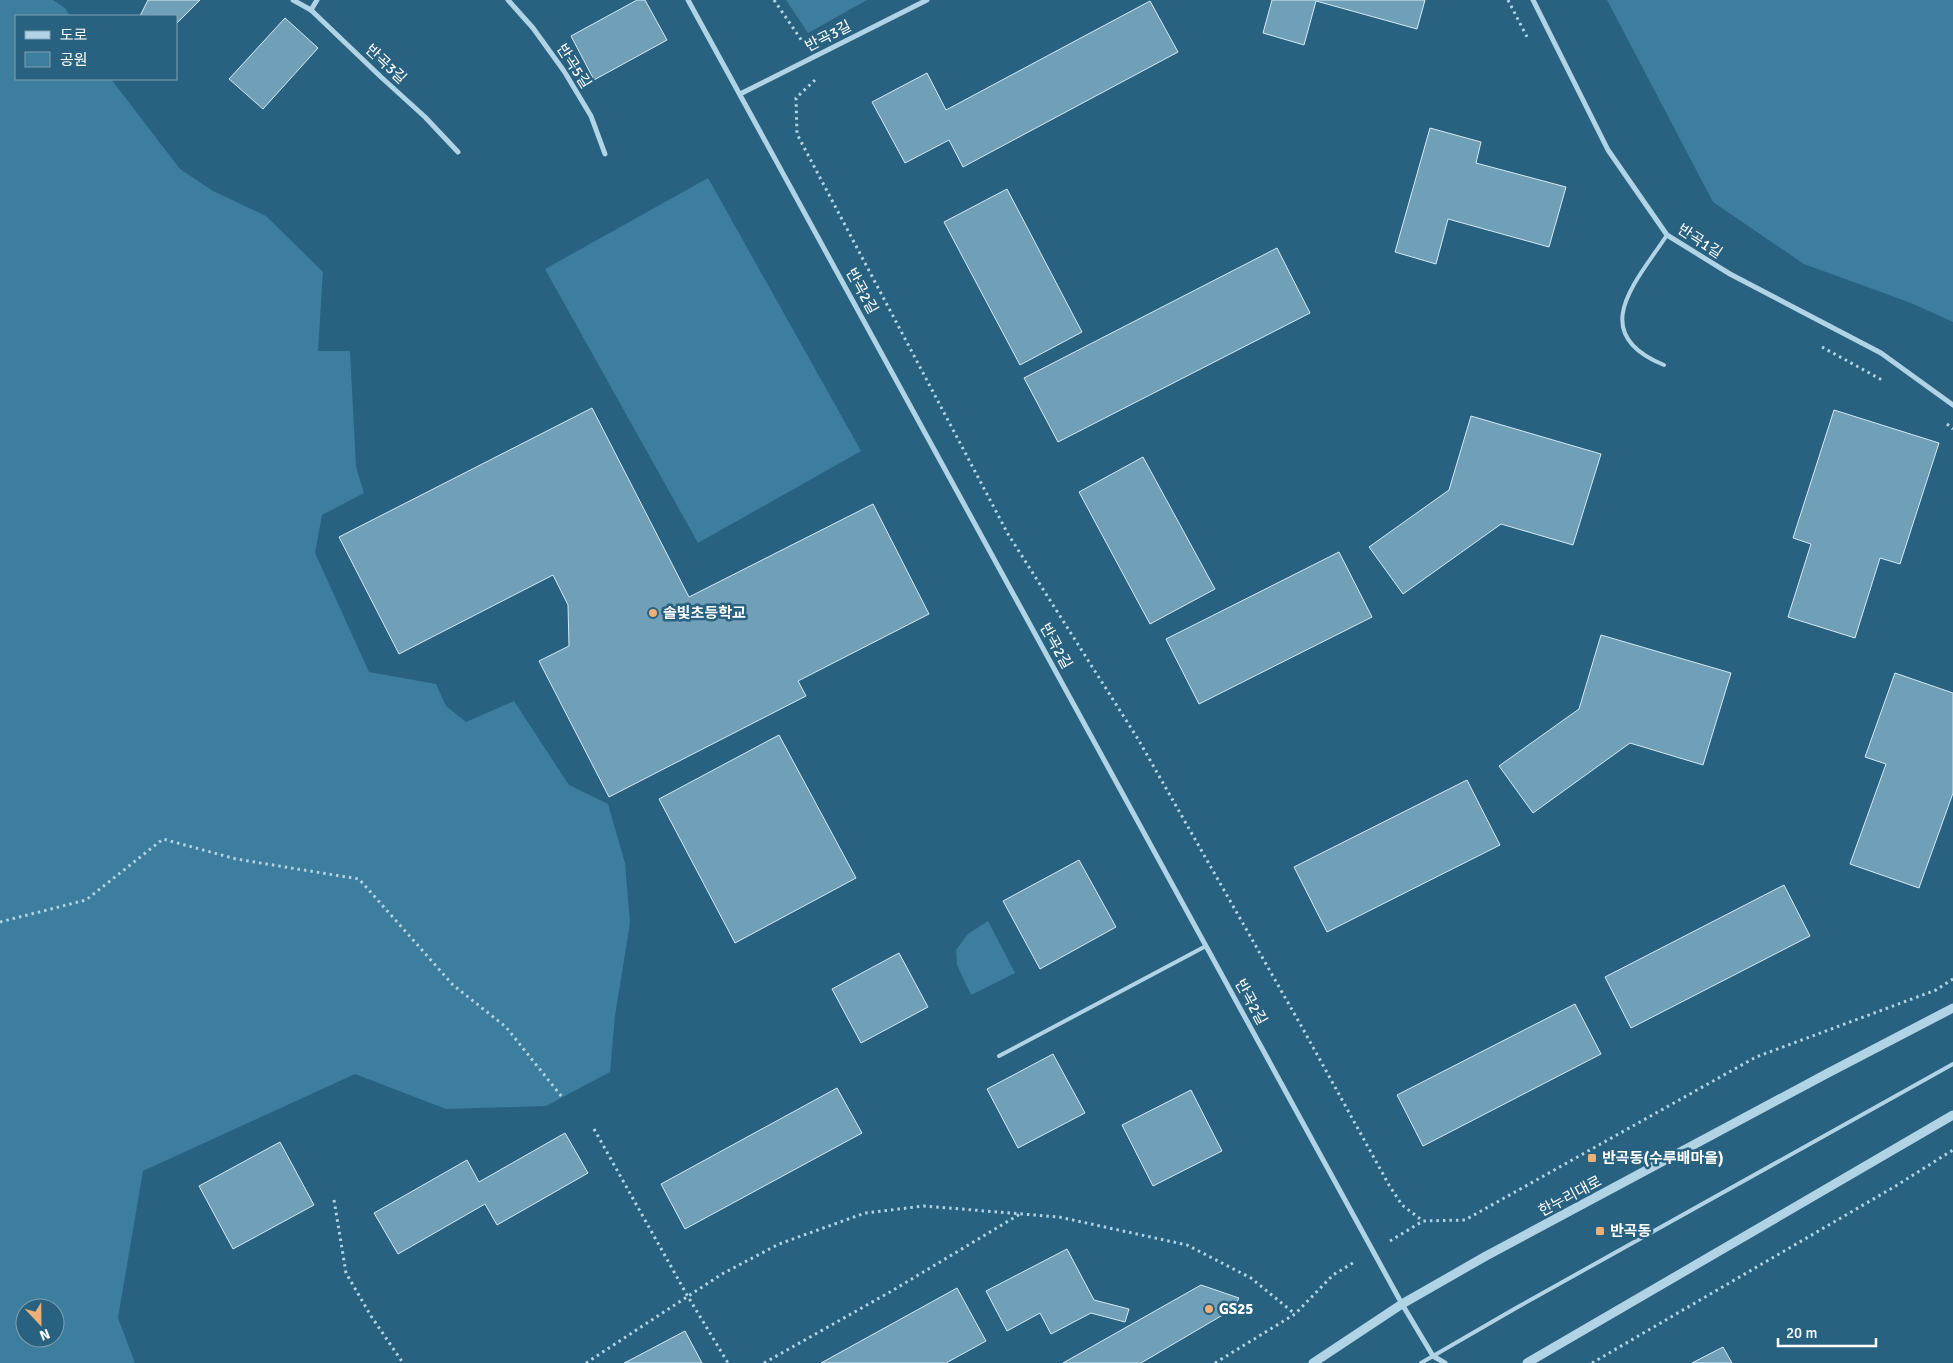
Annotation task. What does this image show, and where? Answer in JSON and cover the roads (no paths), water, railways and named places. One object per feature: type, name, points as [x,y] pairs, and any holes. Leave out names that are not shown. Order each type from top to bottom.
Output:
[{"type":"street","name":"반곡3길","points":[[293,0],[311,10],[381,78],[425,117],[458,152]]},
{"type":"street","points":[[311,10],[317,0]]},
{"type":"street","name":"반곡5길","points":[[508,0],[533,28],[564,71],[591,116],[605,154]]},
{"type":"street","name":"반곡2길","points":[[688,0],[1402,1304],[1433,1356]]},
{"type":"street","name":"반곡3길","points":[[740,94],[927,0]]},
{"type":"street","name":"반곡1길","points":[[1533,0],[1608,150],[1667,235],[1730,274],[1881,352],[1953,404]]},
{"type":"street","name":"한누리대로","points":[[1312,1363],[1402,1304],[1486,1256],[1819,1077],[1953,1008]]},
{"type":"street","points":[[1527,1363],[1953,1115]]},
{"type":"street","points":[[1433,1356],[1445,1363]]},
{"type":"lane","points":[[1664,365],[1647,358],[1632,346],[1622,330],[1623,311],[1629,292],[1667,235]]},
{"type":"lane","points":[[998,1056],[1206,946]]},
{"type":"lane","points":[[1421,1363],[1953,1064]]},
{"type":"place","name":"솔빛초등학교","points":[[653,613]]},
{"type":"place","name":"반곡동(수루배마을)","points":[[1592,1158]]},
{"type":"place","name":"반곡동","points":[[1600,1231]]},
{"type":"place","name":"GS25","points":[[1209,1309]]}]
